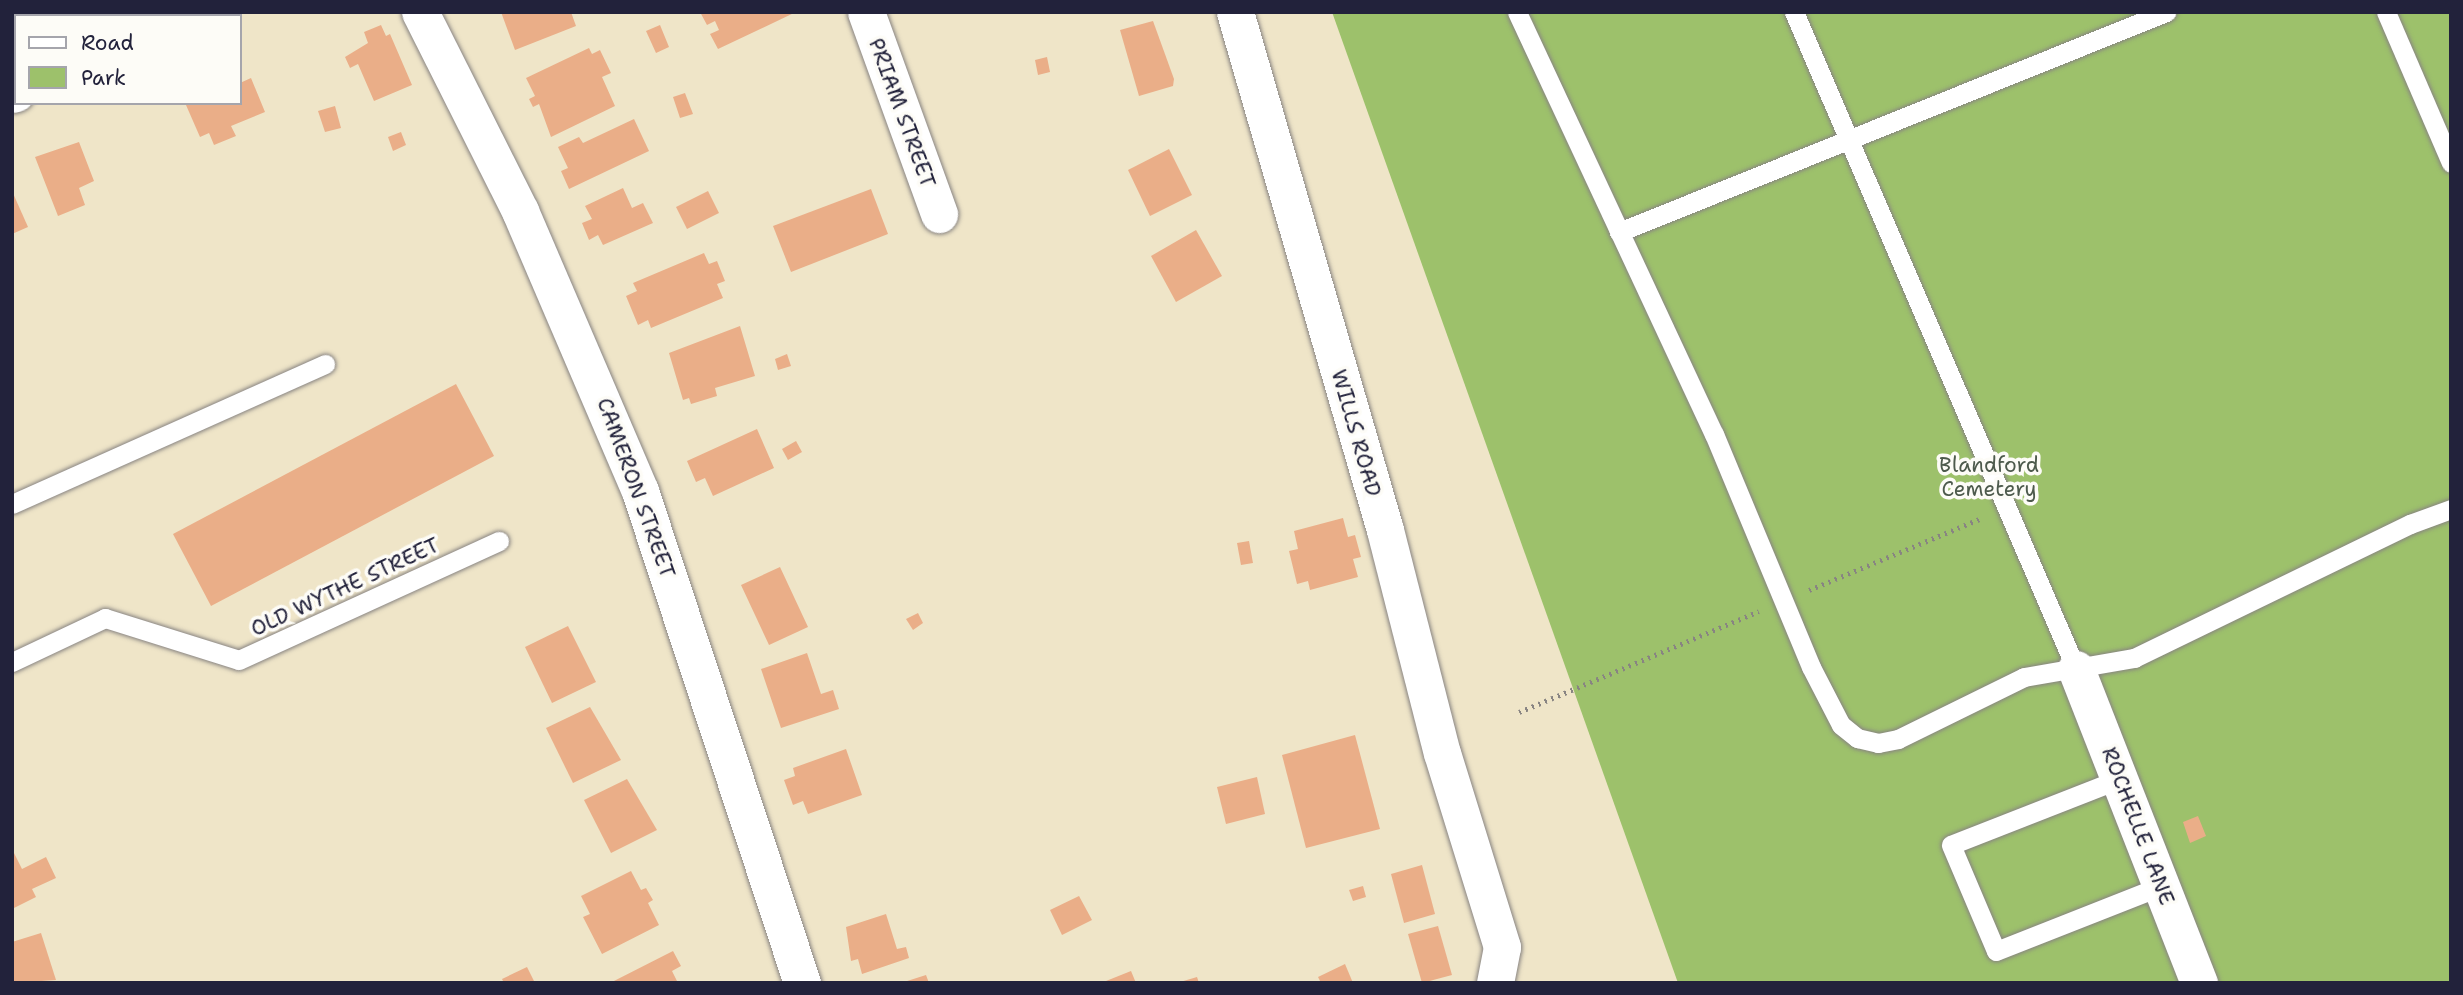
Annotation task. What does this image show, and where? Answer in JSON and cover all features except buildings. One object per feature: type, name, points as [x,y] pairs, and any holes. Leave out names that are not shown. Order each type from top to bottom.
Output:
[{"type":"street","name":"CAMERON STREET","points":[[420,12],[520,211],[640,491],[802,983]]},
{"type":"street","name":"PRIAM STREET","points":[[866,12],[939,214]]},
{"type":"street","name":"WILLS ROAD","points":[[1235,12],[1385,530],[1473,856],[1502,947],[1495,983]]},
{"type":"street","name":"ROCHELLE LANE","points":[[2076,669],[2199,983]]},
{"type":"lane","points":[[1517,12],[1714,433],[1782,601],[1841,724],[1857,738],[1878,743],[1898,739],[2024,677],[2134,658],[2410,524],[2451,509]]},
{"type":"lane","points":[[1794,12],[2076,669]]},
{"type":"lane","points":[[1619,232],[2166,12]]},
{"type":"lane","points":[[2386,12],[2451,163]]},
{"type":"lane","points":[[12,504],[325,364]]},
{"type":"lane","name":"OLD WYTHE STREET","points":[[12,662],[105,618],[239,660],[499,541]]},
{"type":"lane","points":[[2119,779],[1951,845],[1996,951],[2161,886]]},
{"type":"green space","name":"Blandford Cemetery","points":[[1332,12],[2451,12],[2451,983],[1678,983]]}]
